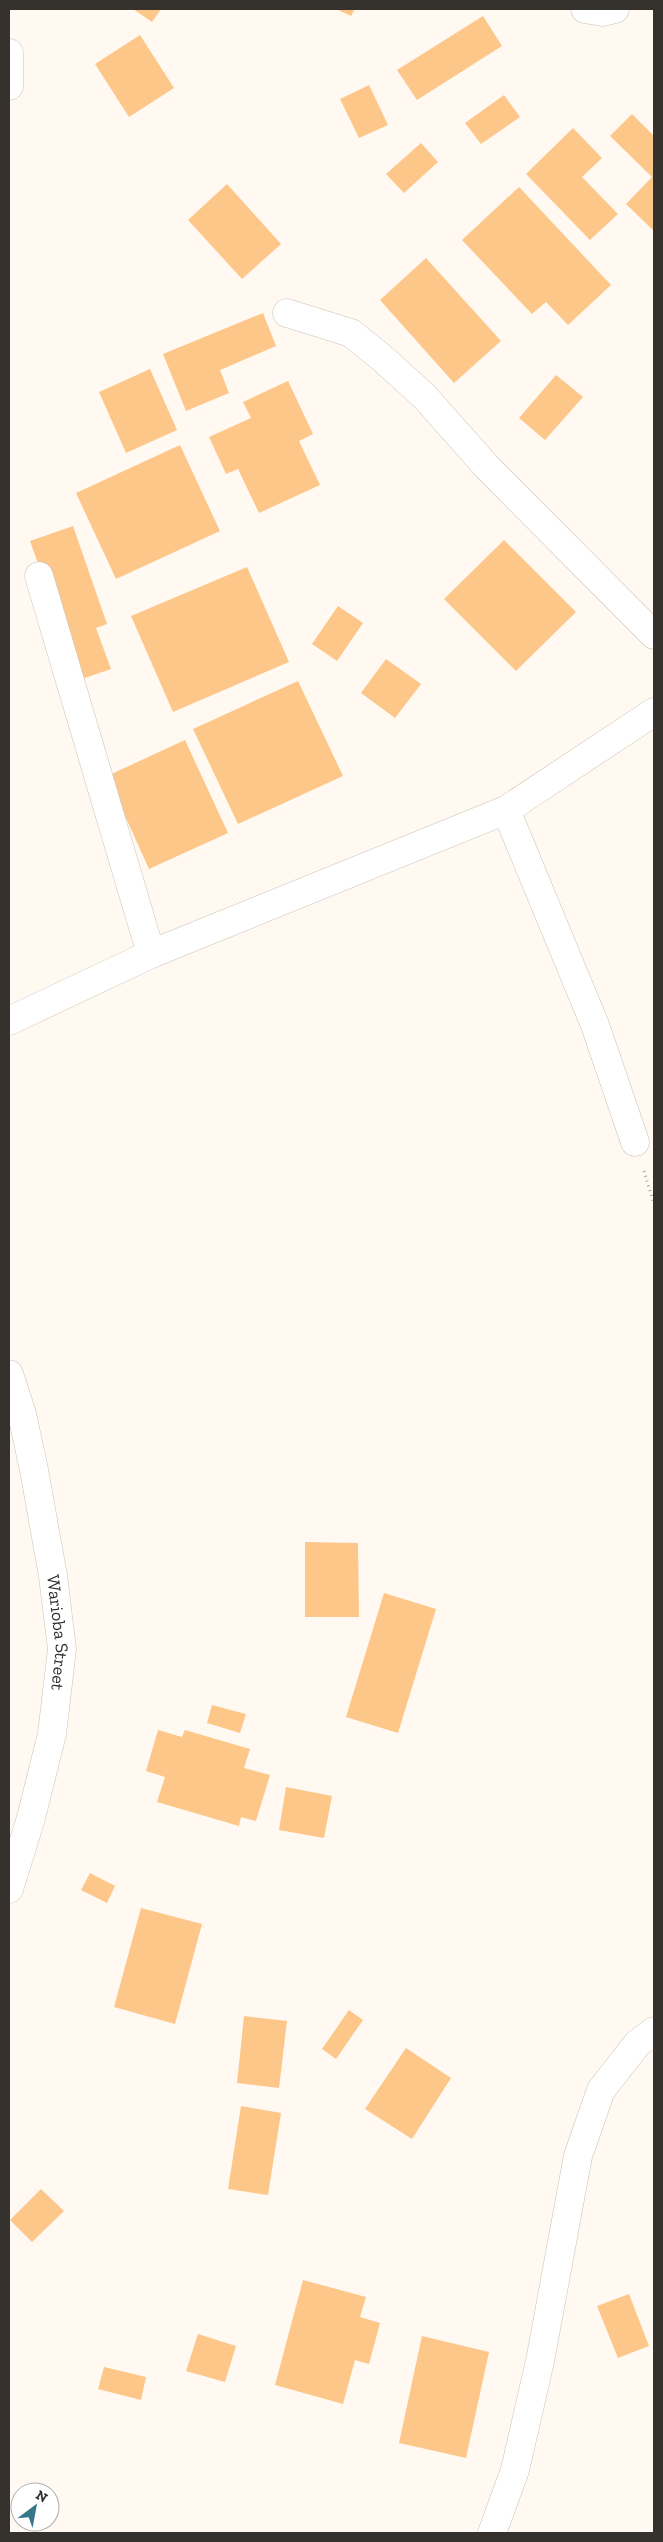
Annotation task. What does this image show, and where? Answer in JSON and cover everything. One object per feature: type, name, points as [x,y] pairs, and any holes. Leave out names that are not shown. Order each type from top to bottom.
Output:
[{"type":"street","points":[[585,9],[603,12],[614,9]]},
{"type":"street","points":[[9,53],[9,86]]},
{"type":"street","points":[[288,313],[351,333],[382,358],[424,396],[487,467],[654,635]]},
{"type":"street","points":[[39,576],[151,954]]},
{"type":"street","points":[[9,1021],[151,954],[506,810],[654,712]]},
{"type":"street","points":[[506,810],[595,1025],[635,1142]]},
{"type":"street","name":"Warioba Street","points":[[9,1374],[22,1414],[34,1470],[54,1576],[62,1648],[52,1734],[31,1818],[9,1889]]},
{"type":"street","points":[[492,2533],[515,2470],[540,2361],[578,2156],[601,2090],[638,2042],[654,2031]]},
{"type":"building","points":[[133,9],[161,9],[152,22]]},
{"type":"building","points":[[336,9],[355,9],[351,16]]},
{"type":"building","points":[[483,16],[502,46],[417,100],[397,70]]},
{"type":"building","points":[[140,35],[174,88],[129,117],[95,64]]},
{"type":"building","points":[[369,85],[388,125],[359,138],[340,99]]},
{"type":"building","points":[[504,95],[520,117],[481,144],[465,123]]},
{"type":"building","points":[[632,114],[654,136],[654,231],[626,204],[652,177],[610,136]]},
{"type":"building","points":[[573,128],[602,158],[582,177],[618,214],[590,240],[526,174]]},
{"type":"building","points":[[421,143],[438,162],[404,193],[386,174]]},
{"type":"building","points":[[227,184],[281,244],[242,279],[188,220]]},
{"type":"building","points":[[519,187],[611,285],[568,325],[546,302],[532,314],[462,240]]},
{"type":"building","points":[[426,258],[501,341],[454,383],[380,300]]},
{"type":"building","points":[[263,313],[276,346],[220,370],[229,393],[186,411],[163,354]]},
{"type":"building","points":[[150,369],[177,430],[126,453],[99,392]]},
{"type":"building","points":[[556,375],[583,397],[545,440],[519,418]]},
{"type":"building","points":[[288,381],[313,434],[299,441],[320,485],[259,513],[238,469],[226,474],[209,437],[251,418],[243,402]]},
{"type":"building","points":[[180,445],[220,531],[116,579],[76,493]]},
{"type":"building","points":[[73,526],[107,624],[96,628],[111,669],[79,680],[30,541]]},
{"type":"building","points":[[504,540],[576,612],[516,671],[444,599]]},
{"type":"building","points":[[247,567],[289,662],[173,712],[131,616]]},
{"type":"building","points":[[338,606],[363,623],[337,661],[312,644]]},
{"type":"building","points":[[386,659],[421,684],[395,718],[361,693]]},
{"type":"building","points":[[298,681],[343,776],[238,824],[193,729]]},
{"type":"building","points":[[185,740],[228,833],[149,869],[107,776]]},
{"type":"building","points":[[305,1542],[358,1543],[359,1617],[305,1617]]},
{"type":"building","points":[[384,1593],[436,1609],[398,1733],[346,1717]]},
{"type":"building","points":[[212,1705],[246,1714],[240,1733],[207,1723]]},
{"type":"building","points":[[158,1730],[182,1737],[185,1730],[250,1749],[244,1768],[270,1775],[256,1821],[241,1817],[239,1826],[157,1802],[165,1777],[146,1771]]},
{"type":"building","points":[[286,1787],[332,1796],[324,1838],[279,1830]]},
{"type":"building","points":[[90,1873],[115,1886],[107,1903],[81,1890]]},
{"type":"building","points":[[141,1908],[202,1924],[175,2024],[114,2007]]},
{"type":"building","points":[[349,2010],[363,2020],[336,2059],[322,2049]]},
{"type":"building","points":[[244,2016],[287,2021],[279,2088],[237,2083]]},
{"type":"building","points":[[406,2048],[451,2078],[412,2139],[365,2109]]},
{"type":"building","points":[[241,2106],[281,2113],[268,2195],[228,2189]]},
{"type":"building","points":[[41,2189],[64,2211],[32,2242],[10,2220]]},
{"type":"building","points":[[303,2280],[366,2297],[360,2317],[380,2323],[369,2364],[355,2360],[343,2404],[275,2385]]},
{"type":"building","points":[[629,2294],[649,2346],[618,2358],[597,2306]]},
{"type":"building","points":[[198,2334],[236,2346],[225,2382],[186,2371]]},
{"type":"building","points":[[422,2336],[489,2352],[466,2458],[399,2443]]},
{"type":"building","points":[[104,2367],[146,2377],[141,2400],[98,2389]]}]
